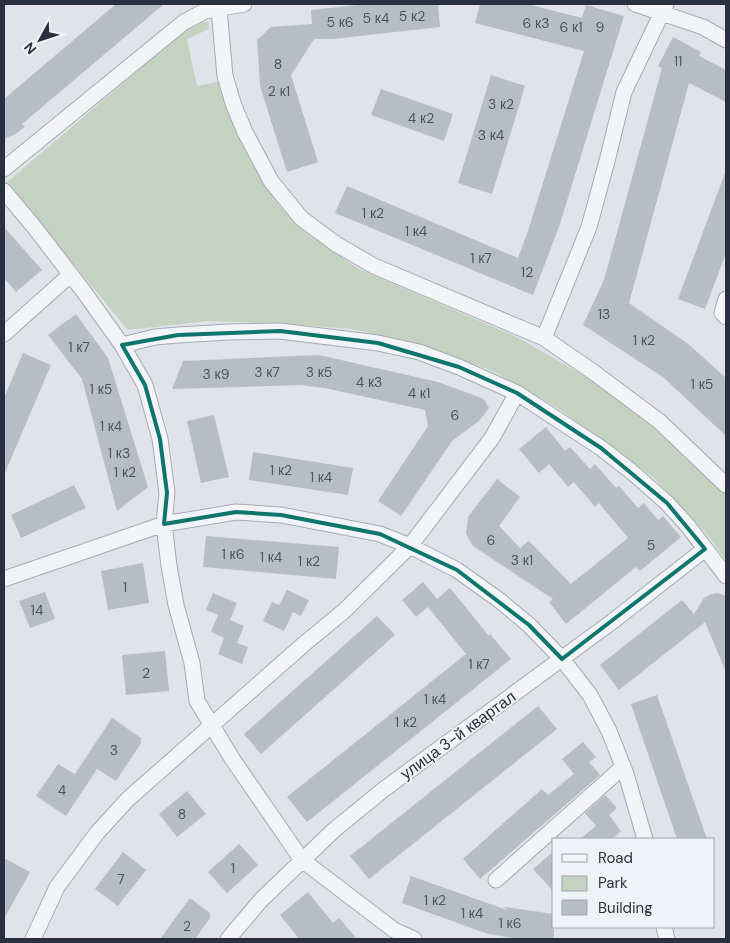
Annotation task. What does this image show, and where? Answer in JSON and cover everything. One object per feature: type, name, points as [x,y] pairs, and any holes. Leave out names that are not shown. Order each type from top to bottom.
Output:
[{"type":"street","points":[[4,169],[184,22],[205,12],[244,4]]},
{"type":"street","points":[[635,4],[664,8],[726,40]]},
{"type":"street","points":[[544,338],[589,227],[608,161],[624,92],[664,8]]},
{"type":"street","points":[[219,9],[225,76],[244,132],[271,181],[302,218],[336,244],[374,266],[544,338],[652,415],[726,485]]},
{"type":"street","points":[[4,192],[35,228],[84,292],[122,346],[145,385],[160,439],[167,493],[164,524],[169,566],[176,605],[192,663],[197,701],[258,798],[302,860],[394,930],[414,939]]},
{"type":"street","points":[[4,334],[70,275]]},
{"type":"street","points":[[726,299],[722,313],[726,318]]},
{"type":"street","points":[[122,346],[155,338],[228,332],[280,332],[378,342],[419,352],[459,367],[517,393],[594,443],[632,472],[667,503],[688,526],[726,576]]},
{"type":"street","points":[[33,939],[57,887],[97,833],[128,799],[344,611],[410,546],[492,438],[517,393]]},
{"type":"street","points":[[4,579],[164,524],[236,512],[281,515],[380,534],[410,546],[456,570],[499,600],[529,625],[562,659],[590,694],[609,731],[623,767],[645,838]]},
{"type":"street","name":"улица 3-й квартал","points":[[228,939],[261,900],[334,830],[383,790],[613,621],[704,549]]},
{"type":"street","points":[[496,880],[623,767]]},
{"type":"highlighted area","points":[[280,331],[378,343],[459,367],[517,393],[601,448],[667,503],[705,549],[562,659],[529,625],[457,570],[380,534],[281,515],[236,512],[164,524],[167,493],[160,439],[145,385],[122,345],[178,335]]},
{"type":"green space","points":[[208,21],[209,29],[187,39],[197,86],[221,81],[237,134],[256,170],[280,206],[304,231],[357,268],[517,337],[591,380],[639,415],[675,444],[726,492],[726,561],[710,538],[654,478],[559,409],[493,371],[415,343],[351,329],[208,321],[128,330],[6,183],[190,26]]},
{"type":"building","points":[[116,4],[164,4],[22,124],[25,127],[4,139],[4,99]]},
{"type":"building","points":[[366,4],[438,4],[440,27],[333,39],[314,39],[291,75],[318,162],[287,172],[260,86],[257,40],[271,27],[312,24],[311,10]]},
{"type":"building","points":[[480,4],[527,4],[582,18],[586,5],[624,16],[559,227],[533,295],[335,213],[347,186],[518,258],[584,51],[475,23]]},
{"type":"building","points":[[673,37],[701,52],[699,56],[726,70],[726,102],[689,83],[629,303],[687,343],[726,378],[726,436],[663,377],[583,325],[604,280],[662,68],[658,66]]},
{"type":"building","points":[[491,75],[525,86],[492,194],[458,183]]},
{"type":"building","points":[[381,89],[453,114],[444,141],[371,115]]},
{"type":"building","points":[[725,173],[726,253],[705,309],[678,299]]},
{"type":"building","points":[[4,227],[42,270],[16,292],[4,278]]},
{"type":"building","points":[[76,314],[108,358],[148,487],[117,511],[82,379],[48,335]]},
{"type":"building","points":[[23,353],[51,365],[4,475],[4,398]]},
{"type":"building","points":[[319,355],[438,382],[484,399],[489,408],[480,420],[452,441],[401,516],[378,501],[428,426],[425,410],[325,388],[300,385],[172,389],[183,361]]},
{"type":"building","points":[[214,415],[229,477],[201,483],[187,421]]},
{"type":"building","points":[[546,427],[565,451],[570,447],[590,469],[595,464],[616,488],[619,486],[638,508],[644,503],[658,520],[663,516],[681,537],[640,571],[636,567],[566,624],[549,602],[553,599],[473,546],[466,534],[468,517],[497,479],[520,497],[499,526],[520,548],[529,541],[571,584],[628,538],[599,503],[595,507],[574,482],[568,487],[549,464],[539,473],[519,449]]},
{"type":"building","points":[[253,452],[353,468],[348,495],[249,480]]},
{"type":"building","points":[[74,485],[86,508],[21,538],[11,515]]},
{"type":"building","points":[[206,536],[339,547],[336,579],[203,567]]},
{"type":"building","points":[[143,563],[149,603],[108,610],[101,571]]},
{"type":"building","points":[[423,582],[437,599],[450,588],[489,636],[490,634],[511,659],[307,822],[287,797],[466,654],[428,607],[416,617],[402,600]]},
{"type":"building","points":[[287,590],[309,600],[301,616],[293,612],[284,631],[263,621],[272,602],[279,605]]},
{"type":"building","points":[[45,592],[55,619],[30,628],[19,601]]},
{"type":"building","points":[[213,593],[237,603],[230,620],[244,626],[237,643],[248,647],[242,664],[218,654],[224,638],[211,632],[218,615],[206,610]]},
{"type":"building","points":[[718,593],[726,596],[726,672],[705,622],[619,690],[600,665],[682,600],[694,614],[704,598]]},
{"type":"building","points":[[377,616],[395,635],[261,754],[244,734]]},
{"type":"building","points":[[165,651],[169,691],[126,695],[122,655]]},
{"type":"building","points":[[657,695],[707,838],[677,838],[631,704]]},
{"type":"building","points":[[538,706],[557,729],[369,879],[350,856]]},
{"type":"building","points":[[112,718],[141,738],[141,743],[116,781],[97,769],[66,816],[36,796],[58,764],[75,774]]},
{"type":"building","points":[[583,742],[596,757],[589,762],[600,775],[480,879],[463,859],[542,789],[548,795],[574,774],[562,759]]},
{"type":"building","points":[[187,791],[206,814],[177,837],[159,814]]},
{"type":"building","points":[[605,795],[617,808],[609,815],[621,831],[613,838],[581,838],[596,826],[585,813]]},
{"type":"building","points":[[239,844],[258,865],[227,893],[208,872]]},
{"type":"building","points":[[123,852],[146,870],[118,906],[95,889]]},
{"type":"building","points":[[552,853],[552,890],[533,869]]},
{"type":"building","points":[[4,858],[30,872],[4,919]]},
{"type":"building","points":[[411,876],[507,910],[504,907],[552,914],[554,939],[520,939],[488,934],[402,903]]},
{"type":"building","points":[[308,892],[333,923],[339,918],[357,939],[299,939],[280,915]]},
{"type":"building","points":[[190,898],[210,913],[210,918],[195,939],[160,939]]}]
